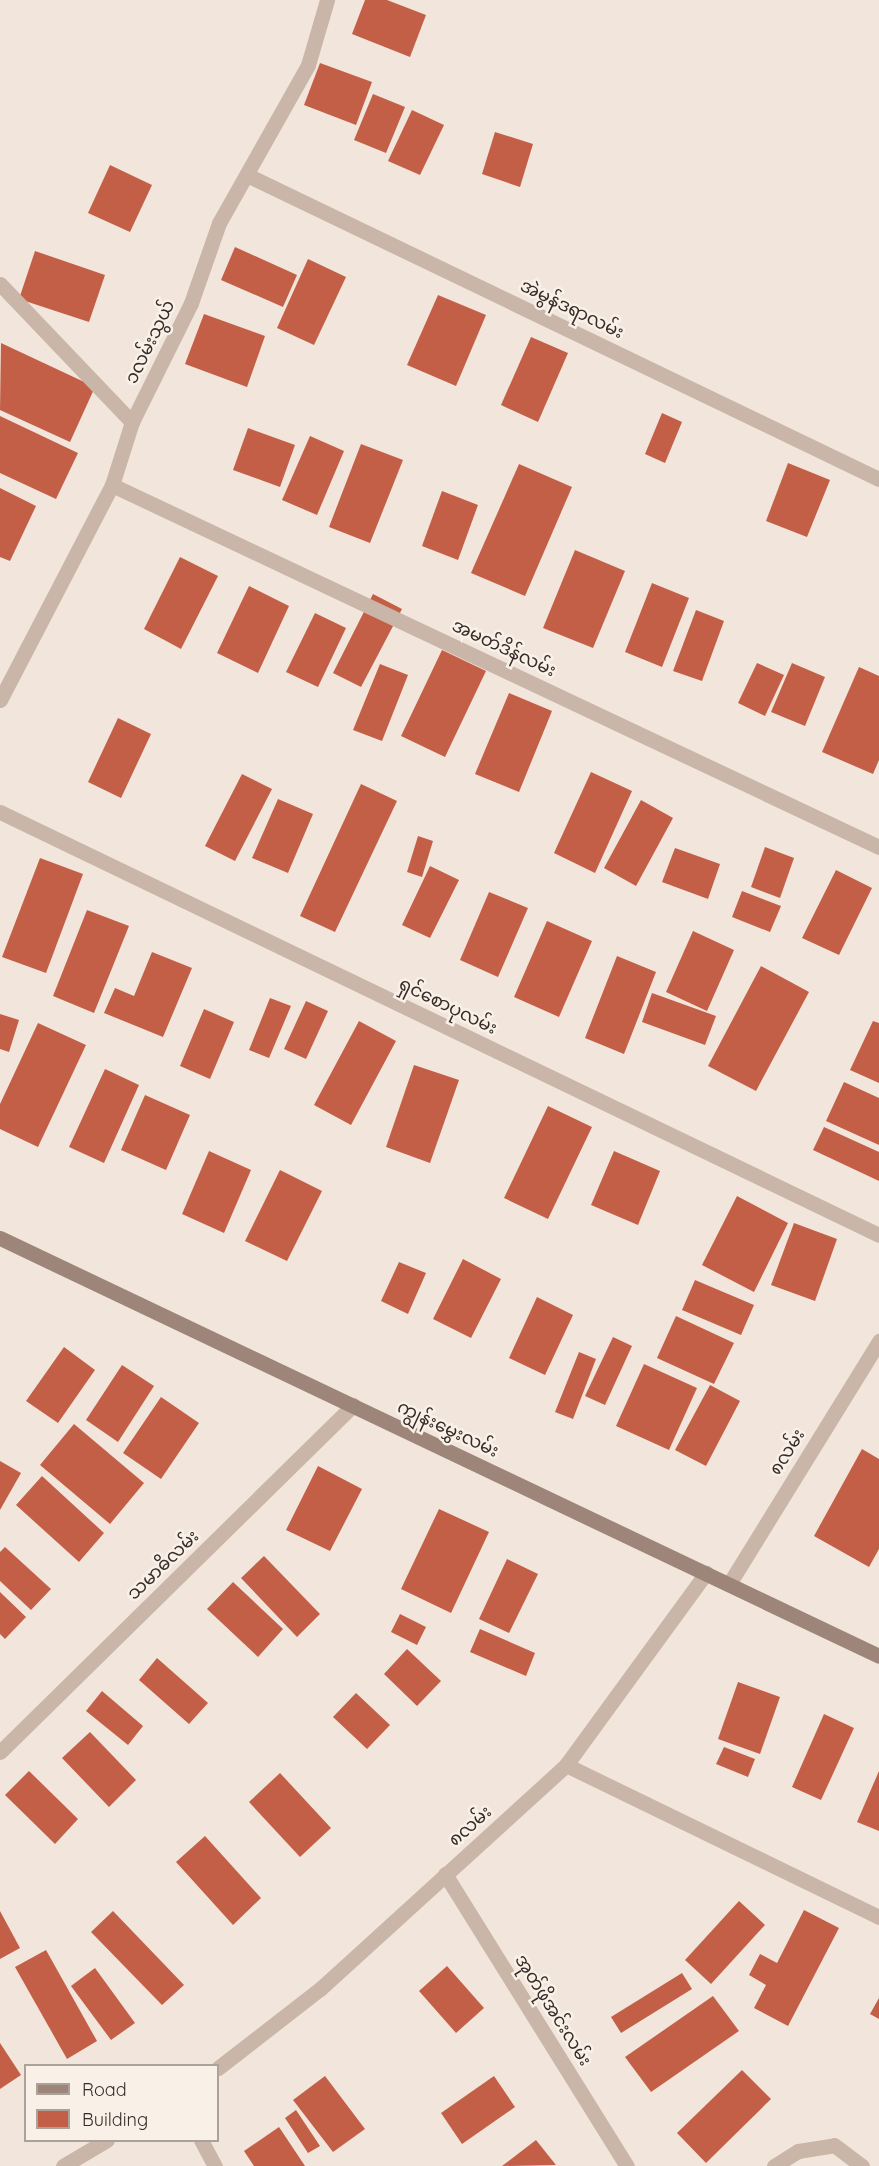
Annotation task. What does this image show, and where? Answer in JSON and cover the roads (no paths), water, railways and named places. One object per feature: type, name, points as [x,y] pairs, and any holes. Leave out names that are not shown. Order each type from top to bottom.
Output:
[{"type":"street","name":"၁လမ်းသွယ်","points":[[0,700],[112,485],[132,422],[191,303],[219,223],[308,64],[327,0]]},
{"type":"street","name":"အဲမွန်ဒရာလမ်း","points":[[247,175],[879,479]]},
{"type":"street","points":[[0,284],[132,422]]},
{"type":"street","name":"အမတ်ဒိန်လမ်း","points":[[112,485],[879,847]]},
{"type":"street","name":"ရှင်စောပုလမ်း","points":[[0,812],[879,1235]]},
{"type":"street","name":"ကျွန်းမွှေးလမ်း","points":[[0,1238],[879,1656]]},
{"type":"street","name":"၈လမ်း","points":[[729,1584],[879,1341]]},
{"type":"street","name":"သမာဓိလမ်း","points":[[0,1752],[353,1405]]},
{"type":"street","name":"၈လမ်း","points":[[219,2067],[320,1989],[566,1766],[706,1573]]},
{"type":"street","points":[[566,1766],[879,1917]]},
{"type":"street","name":"အုတ်ဖိုအင်းလမ်း","points":[[445,1874],[627,2166]]},
{"type":"street","points":[[63,2166],[103,2142]]},
{"type":"street","points":[[202,2142],[215,2166]]},
{"type":"street","points":[[774,2166],[798,2151],[834,2145],[862,2166]]}]
